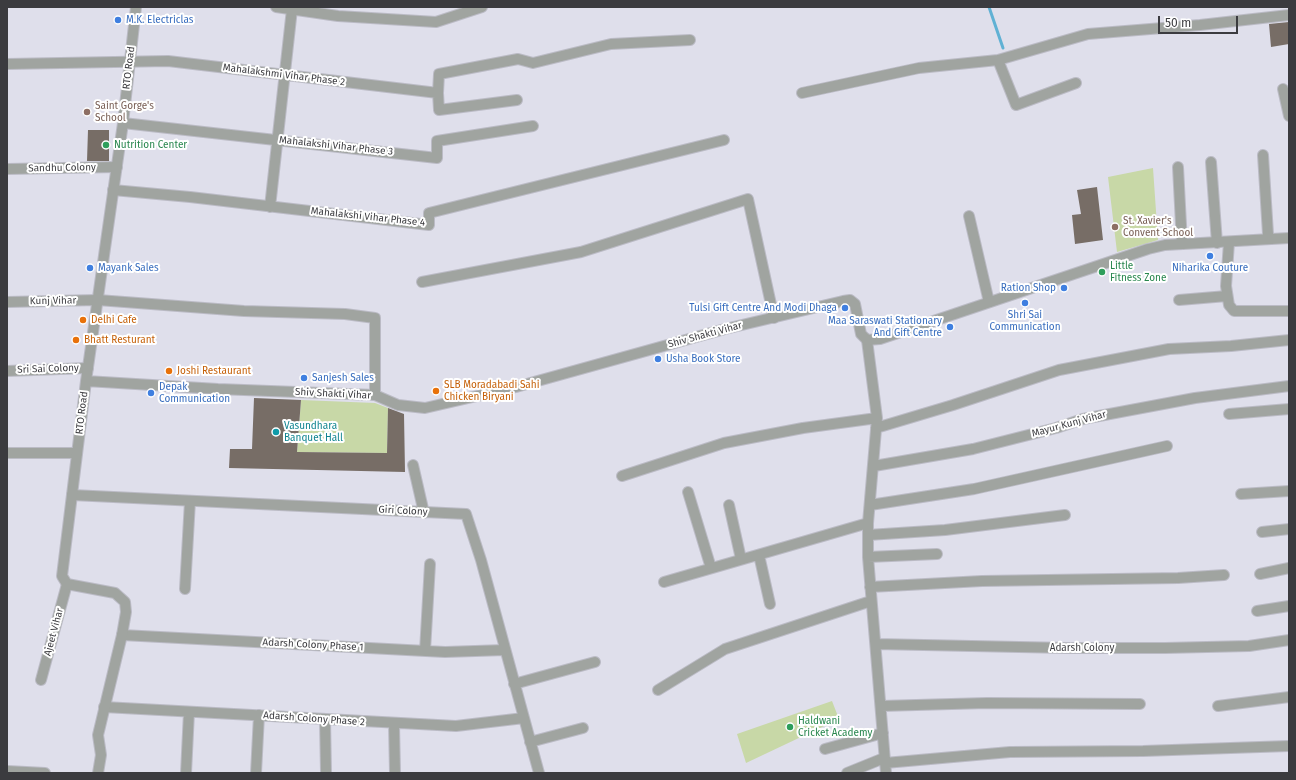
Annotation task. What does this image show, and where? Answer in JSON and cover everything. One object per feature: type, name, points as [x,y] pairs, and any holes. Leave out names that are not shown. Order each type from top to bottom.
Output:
[{"type":"street","name":"RTO Road","points":[[67,584],[62,576],[86,381],[117,166],[136,7]]},
{"type":"street","points":[[278,7],[338,16],[436,22],[482,7]]},
{"type":"street","points":[[270,207],[276,140],[292,9]]},
{"type":"street","points":[[802,92],[919,68],[998,60],[1088,34],[1200,25],[1289,15]]},
{"type":"street","points":[[517,100],[439,110],[439,74],[518,59],[533,63],[611,44],[690,40]]},
{"type":"street","points":[[998,60],[1016,105],[1076,83]]},
{"type":"street","name":"Mahalakshmi Vihar Phase 2","points":[[7,64],[168,61],[284,76],[438,93]]},
{"type":"street","points":[[1283,89],[1289,116]]},
{"type":"street","name":"Mahalakshi Vihar Phase 3","points":[[122,123],[437,158],[437,141],[533,126]]},
{"type":"street","name":"Mahalakshi Vihar Phase 4","points":[[113,190],[429,225],[429,213],[724,140]]},
{"type":"street","points":[[1263,155],[1268,234],[1270,239]]},
{"type":"street","points":[[1211,162],[1217,243]]},
{"type":"street","name":"Sandhu Colony","points":[[7,169],[117,166]]},
{"type":"street","points":[[1178,167],[1182,244]]},
{"type":"street","points":[[422,282],[581,252],[748,199],[774,318]]},
{"type":"street","points":[[969,216],[989,302]]},
{"type":"street","points":[[885,765],[868,557],[868,523],[877,423],[867,340],[880,339],[1148,249],[1165,245],[1289,238]]},
{"type":"street","points":[[1229,242],[1226,286],[1229,305],[1234,311],[1289,311]]},
{"type":"street","points":[[1178,300],[1227,296]]},
{"type":"street","name":"Kunj Vihar","points":[[7,302],[98,300],[244,311],[344,314],[374,318],[375,395]]},
{"type":"street","name":"Shiv Shakti Vihar","points":[[86,381],[218,389],[375,395],[398,405],[425,408],[516,387],[725,329],[850,300],[855,304],[861,334],[867,340]]},
{"type":"street","points":[[622,476],[724,443],[803,428],[877,423],[953,405],[1059,370],[1169,349],[1231,346],[1289,340]]},
{"type":"street","name":"Sri Sai Colony","points":[[7,371],[88,368]]},
{"type":"street","name":"Mayur Kunj Vihar","points":[[874,466],[973,449],[1056,428],[1083,419],[1195,398],[1289,386]]},
{"type":"street","points":[[1229,414],[1289,408]]},
{"type":"street","points":[[870,505],[974,489],[1167,446]]},
{"type":"street","points":[[7,453],[77,453]]},
{"type":"street","points":[[413,465],[424,512]]},
{"type":"street","points":[[1241,494],[1289,491]]},
{"type":"street","points":[[688,492],[711,568]]},
{"type":"street","name":"Giri Colony","points":[[72,495],[466,514],[481,560],[539,773]]},
{"type":"street","points":[[185,589],[190,501]]},
{"type":"street","points":[[730,505],[741,559]]},
{"type":"street","points":[[868,535],[945,530],[1065,515]]},
{"type":"street","points":[[664,582],[868,523]]},
{"type":"street","points":[[1262,532],[1289,529]]},
{"type":"street","points":[[868,557],[937,554]]},
{"type":"street","points":[[759,555],[770,604]]},
{"type":"street","points":[[425,651],[430,564]]},
{"type":"street","points":[[1260,574],[1289,568]]},
{"type":"street","points":[[870,587],[982,581],[1163,579],[1224,575]]},
{"type":"street","points":[[67,584],[115,593],[125,602],[126,612],[122,635],[98,735],[101,754],[98,773]]},
{"type":"street","name":"Ajeet Vihar","points":[[41,680],[67,584]]},
{"type":"street","points":[[658,690],[725,649],[871,601]]},
{"type":"street","points":[[1257,611],[1289,606]]},
{"type":"street","name":"Adarsh Colony Phase 1","points":[[122,635],[425,651],[505,650]]},
{"type":"street","name":"Adarsh Colony","points":[[876,644],[1059,648],[1165,648],[1249,646],[1289,640]]},
{"type":"street","points":[[514,684],[595,662]]},
{"type":"street","points":[[1218,706],[1289,697]]},
{"type":"street","points":[[881,706],[987,703],[1140,704]]},
{"type":"street","name":"Adarsh Colony Phase 2","points":[[104,707],[394,724],[456,726],[524,718]]},
{"type":"street","points":[[186,773],[190,712]]},
{"type":"street","points":[[256,773],[259,715]]},
{"type":"street","points":[[325,719],[326,773]]},
{"type":"street","points":[[394,724],[395,773]]},
{"type":"street","points":[[530,742],[583,728]]},
{"type":"street","points":[[825,749],[883,733]]},
{"type":"street","points":[[847,773],[885,765],[1010,752],[1143,751],[1289,746]]},
{"type":"street","points":[[7,772],[45,773]]},
{"type":"green space","points":[[1153,168],[1158,240],[1117,252],[1108,177]]},
{"type":"green space","points":[[301,400],[375,403],[388,408],[387,453],[297,452]]},
{"type":"green space","name":"Haldwani Cricket Academy","points":[[832,701],[839,719],[746,763],[737,734]]},
{"type":"building","points":[[1289,22],[1289,44],[1271,47],[1269,24]]},
{"type":"building","points":[[88,130],[109,130],[109,161],[87,161]]},
{"type":"building","points":[[1097,187],[1103,240],[1075,244],[1072,215],[1081,214],[1077,190]]},
{"type":"building","name":"Vasundhara Banquet Hall","points":[[254,398],[301,400],[297,452],[387,453],[388,408],[404,414],[405,472],[229,468],[230,449],[252,449]]},
{"type":"waterway","points":[[989,7],[1003,48]]},
{"type":"place","name":"M.K. Electriclas","points":[[118,20]]},
{"type":"place","name":"Saint Gorge's School","points":[[87,112]]},
{"type":"place","name":"Nutrition Center","points":[[106,145]]},
{"type":"place","name":"St. Xavier's Convent School","points":[[1115,227]]},
{"type":"place","name":"Niharika Couture","points":[[1210,256]]},
{"type":"place","name":"Mayank Sales","points":[[90,268]]},
{"type":"place","name":"Little Fitness Zone","points":[[1102,272]]},
{"type":"place","name":"Ration Shop","points":[[1064,288]]},
{"type":"place","name":"Shri Sai Communication","points":[[1025,303]]},
{"type":"place","name":"Tulsi Gift Centre And Modi Dhaga","points":[[845,308]]},
{"type":"place","name":"Delhi Cafe","points":[[83,320]]},
{"type":"place","name":"Maa Saraswati Stationary And Gift Centre","points":[[950,327]]},
{"type":"place","name":"Bhatt Resturant","points":[[76,340]]},
{"type":"place","name":"Usha Book Store","points":[[658,359]]},
{"type":"place","name":"Joshi Restaurant","points":[[169,371]]},
{"type":"place","name":"Sanjesh Sales","points":[[304,378]]},
{"type":"place","name":"SLB Moradabadi Sahi Chicken Biryani","points":[[436,391]]},
{"type":"place","name":"Depak Communication","points":[[151,393]]},
{"type":"place","name":"Vasundhara Banquet Hall","points":[[276,432]]},
{"type":"place","name":"Haldwani Cricket Academy","points":[[790,727]]}]
